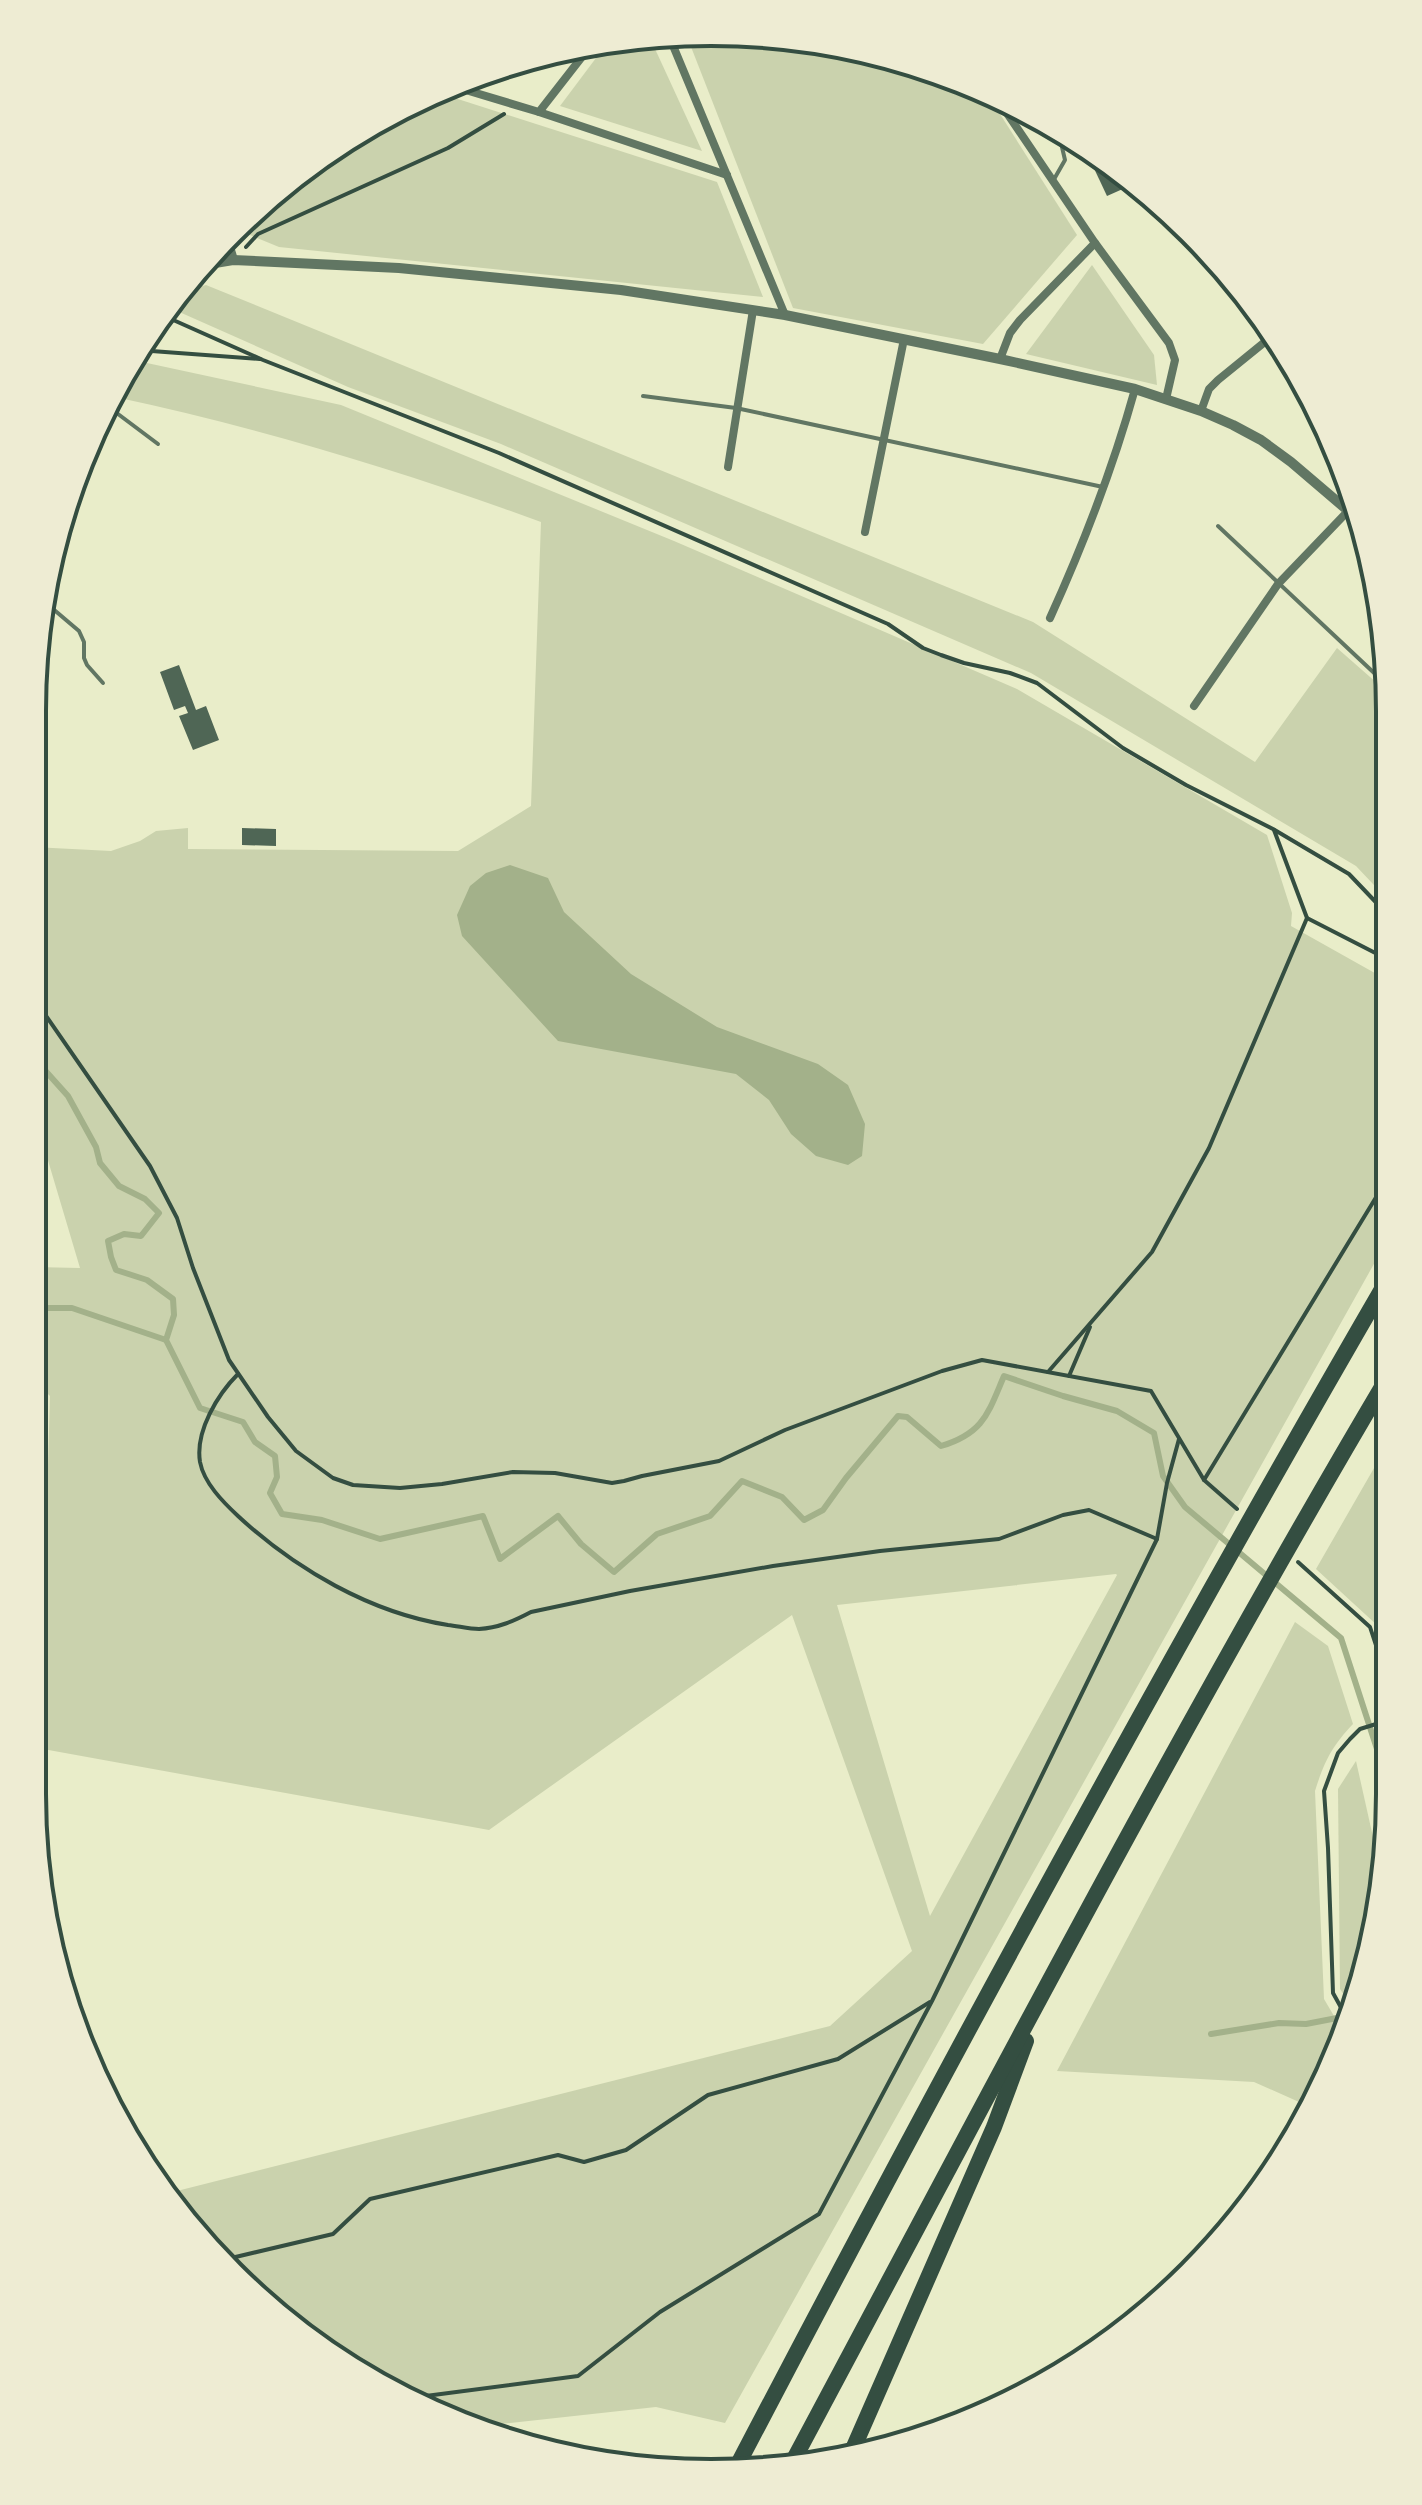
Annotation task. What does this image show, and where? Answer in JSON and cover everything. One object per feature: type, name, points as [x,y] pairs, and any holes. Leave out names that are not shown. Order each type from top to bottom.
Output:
[{"type":"highway","points":[[741,2458],[1000,1968],[1212,1585],[1376,1299]]},
{"type":"highway","points":[[797,2453],[1049,1979],[1313,1502],[1376,1397]]},
{"type":"highway","points":[[856,2442],[994,2127],[1049,1979]]},
{"type":"street","points":[[674,47],[785,315]]},
{"type":"street","points":[[539,112],[580,59]]},
{"type":"street","points":[[471,91],[727,175]]},
{"type":"street","points":[[1010,118],[1095,243],[1169,343],[1175,360],[1166,399]]},
{"type":"street","points":[[1000,359],[1010,333],[1020,320],[1095,243]]},
{"type":"street","points":[[231,252],[233,260]]},
{"type":"street","points":[[221,262],[399,268],[667,296],[785,315],[1000,359],[1135,389],[1201,411],[1261,440],[1343,505]]},
{"type":"street","points":[[728,467],[753,310]]},
{"type":"street","points":[[865,532],[904,339]]},
{"type":"street","points":[[1201,411],[1209,389],[1264,342]]},
{"type":"street","points":[[1050,618],[1105,487],[1135,389]]},
{"type":"street","points":[[1194,706],[1278,584],[1346,513]]},
{"type":"lane","points":[[1053,181],[1065,160],[1062,146]]},
{"type":"lane","points":[[643,396],[736,408],[1105,487]]},
{"type":"lane","points":[[117,413],[158,444]]},
{"type":"lane","points":[[1218,526],[1375,674]]},
{"type":"lane","points":[[55,608],[79,631],[87,665],[103,683]]},
{"type":"path","points":[[233,260],[258,234],[448,148],[518,105]]},
{"type":"path","points":[[173,320],[263,360],[499,453],[888,624],[923,648],[1037,683],[1123,748],[1349,874],[1376,902]]},
{"type":"path","points":[[152,351],[263,360]]},
{"type":"path","points":[[1273,829],[1307,918],[1376,953]]},
{"type":"path","points":[[1048,1372],[1152,1252],[1209,1148],[1307,918]]},
{"type":"path","points":[[46,1016],[150,1166],[177,1218],[218,1334],[238,1374],[296,1451],[333,1478],[353,1485],[400,1488],[513,1472],[555,1473],[612,1483],[624,1481],[719,1461],[785,1430],[942,1371],[982,1360],[1151,1391],[1204,1480],[1224,1498]]},
{"type":"path","points":[[1204,1480],[1376,1197]]},
{"type":"path","points":[[1069,1376],[1091,1323]]},
{"type":"path","points":[[238,1374],[223,1390],[203,1436],[200,1460],[209,1484],[232,1511],[292,1560],[349,1592],[391,1610],[437,1623],[478,1629],[510,1624],[531,1612],[725,1573],[880,1551],[999,1539],[1063,1515],[1089,1510],[1157,1539]]},
{"type":"path","points":[[429,2396],[578,2376],[660,2312],[819,2214],[932,2001],[1157,1539],[1179,1438]]},
{"type":"path","points":[[1302,1566],[1370,1627],[1376,1645]]},
{"type":"path","points":[[1341,2008],[1333,1993],[1324,1791],[1338,1753],[1360,1729],[1376,1724]]},
{"type":"path","points":[[235,2257],[333,2234],[370,2199],[558,2155],[584,2162],[626,2150],[708,2095],[838,2059],[932,2001]]},
{"type":"shaded area","points":[[691,46],[754,47],[841,59],[925,81],[999,112],[1077,235],[983,344],[793,308]]},
{"type":"shaded area","points":[[655,48],[702,151],[560,106],[597,56]]},
{"type":"shaded area","points":[[455,98],[717,182],[763,297],[279,247],[248,234],[306,183],[342,158],[379,135]]},
{"type":"shaded area","points":[[1092,265],[1154,355],[1157,385],[1026,354]]},
{"type":"shaded area","points":[[206,285],[1033,622],[1255,762],[1337,648],[1375,682],[1376,887],[1356,866],[1031,673],[501,444],[348,387],[179,312],[199,287]]},
{"type":"shaded area","points":[[145,363],[341,405],[674,541],[1017,689],[1267,835],[1292,913],[1291,926],[1376,974],[1376,1260],[725,2423],[656,2407],[498,2424],[457,2408],[378,2370],[306,2322],[241,2264],[177,2191],[830,2026],[912,1951],[792,1615],[489,1830],[46,1750],[46,1470],[50,1396],[46,1392],[46,1267],[80,1268],[46,1154],[46,848],[111,851],[140,841],[156,831],[188,828],[188,849],[458,851],[531,806],[541,522],[436,485],[223,422],[124,399]],"holes":[[[1116,1574],[1117,1575],[930,1916],[837,1605]]]},
{"type":"shaded area","points":[[510,865],[548,878],[564,912],[631,974],[717,1027],[818,1064],[848,1085],[865,1124],[862,1156],[848,1165],[816,1156],[791,1134],[769,1100],[736,1074],[558,1041],[462,936],[457,915],[470,886],[486,873]]},
{"type":"shaded area","points":[[1376,1465],[1376,1624],[1316,1569]]},
{"type":"shaded area","points":[[1295,1622],[1328,1646],[1353,1724],[1330,1755],[1315,1791],[1324,1999],[1336,2020],[1300,2102],[1254,2082],[1057,2071]]},
{"type":"shaded area","points":[[1356,1761],[1374,1847],[1363,1924],[1344,1996],[1340,1989],[1338,1789]]},
{"type":"building","points":[[1094,167],[1123,189],[1107,196]]},
{"type":"building","points":[[179,665],[196,710],[206,706],[219,740],[193,750],[179,716],[188,713],[185,706],[174,710],[160,672]]},
{"type":"building","points":[[242,828],[276,829],[276,846],[242,845]]},
{"type":"waterway","points":[[46,1071],[68,1096],[96,1147],[100,1163],[119,1186],[145,1199],[159,1213],[141,1236],[124,1234],[108,1241],[116,1270],[147,1280],[173,1299],[174,1315],[166,1340],[200,1408],[243,1422],[255,1442],[275,1456],[277,1477],[270,1493],[282,1514],[322,1520],[380,1539],[483,1516],[500,1559],[558,1516],[581,1544],[614,1572],[657,1534],[710,1516],[742,1481],[782,1497],[804,1520],[823,1510],[898,1416],[907,1417],[941,1446],[955,1441],[983,1420],[1004,1376],[1117,1411],[1154,1433],[1163,1476],[1185,1507],[1341,1638],[1376,1746]]},
{"type":"waterway","points":[[46,1308],[72,1308],[166,1340]]},
{"type":"waterway","points":[[1211,2034],[1337,2018]]}]
